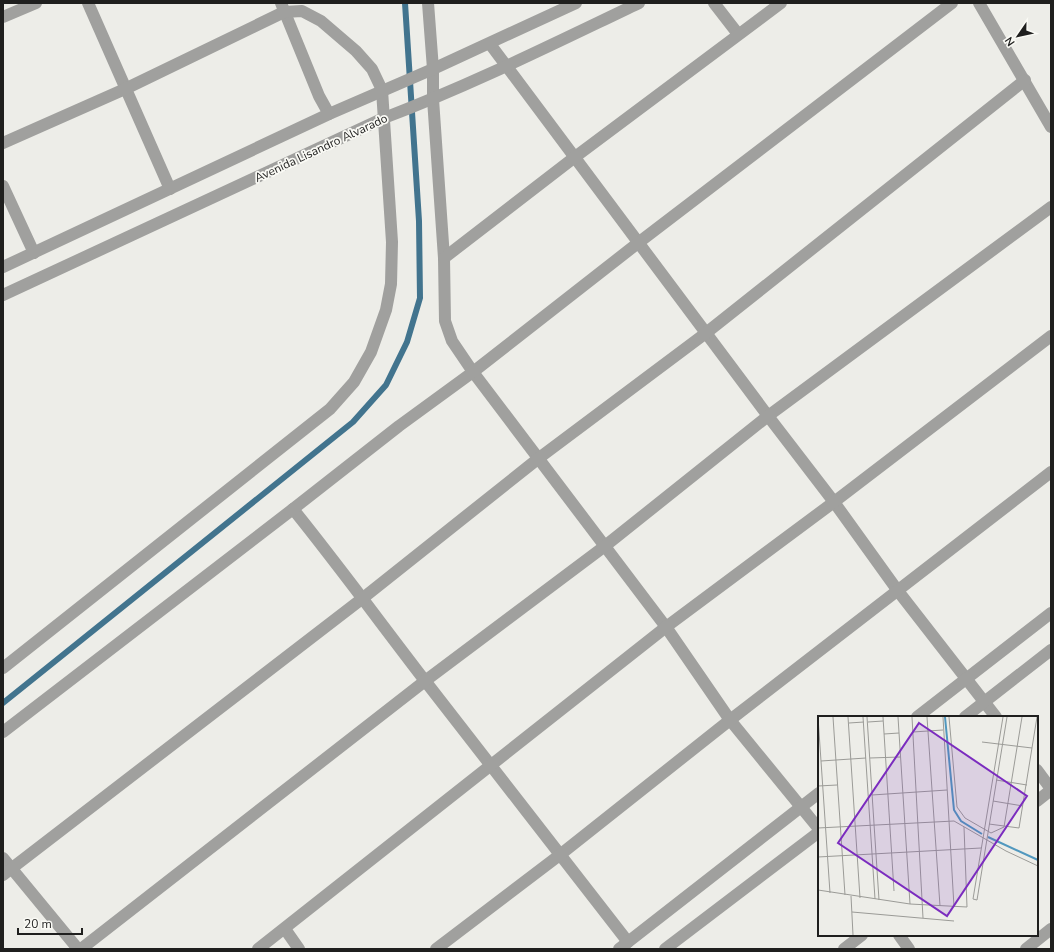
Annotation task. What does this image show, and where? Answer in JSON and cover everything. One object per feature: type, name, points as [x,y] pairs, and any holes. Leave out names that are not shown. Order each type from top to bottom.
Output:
[{"type":"street","points":[[3,17],[36,3]]},
{"type":"street","points":[[88,3],[170,189]]},
{"type":"street","points":[[428,3],[444,258],[444,321],[452,341],[473,372],[666,628],[730,720],[802,806],[818,830]]},
{"type":"street","points":[[3,267],[329,114],[490,44],[576,3]]},
{"type":"street","name":"Avenida Lisandro Alvarado","points":[[3,295],[384,118],[433,99],[507,66],[639,3]]},
{"type":"street","points":[[714,3],[738,34]]},
{"type":"street","points":[[444,258],[575,157],[780,3]]},
{"type":"street","points":[[3,732],[294,509],[399,426],[473,372],[638,242],[952,3]]},
{"type":"street","points":[[979,3],[1051,127]]},
{"type":"street","points":[[282,8],[319,96],[329,114]]},
{"type":"street","points":[[3,143],[125,89],[282,8],[302,11],[320,21],[356,51],[372,69],[382,90],[392,242],[391,284],[384,317],[370,352],[354,382],[330,409],[3,668]]},
{"type":"street","points":[[490,44],[834,502],[898,591],[995,716]]},
{"type":"street","points":[[8,872],[363,598],[538,458],[706,333],[1024,80]]},
{"type":"street","points":[[3,186],[34,253]]},
{"type":"street","points":[[3,858],[8,872],[80,949],[425,681],[605,546],[768,416],[1051,207]]},
{"type":"street","points":[[258,949],[666,628],[1051,336]]},
{"type":"street","points":[[436,949],[1051,472]]},
{"type":"street","points":[[294,509],[425,681],[560,854],[624,946],[818,794]]},
{"type":"street","points":[[918,716],[1051,613]]},
{"type":"street","points":[[966,716],[1051,650]]},
{"type":"street","points":[[1038,771],[1051,789],[1038,800]]},
{"type":"street","points":[[665,949],[818,832]]},
{"type":"street","points":[[285,929],[299,949]]},
{"type":"street","points":[[1026,949],[1051,929]]},
{"type":"street","points":[[844,949],[861,936]]},
{"type":"street","points":[[900,936],[909,949]]},
{"type":"waterway","points":[[3,703],[353,422],[386,385],[407,342],[420,298],[419,221],[405,3]]}]
